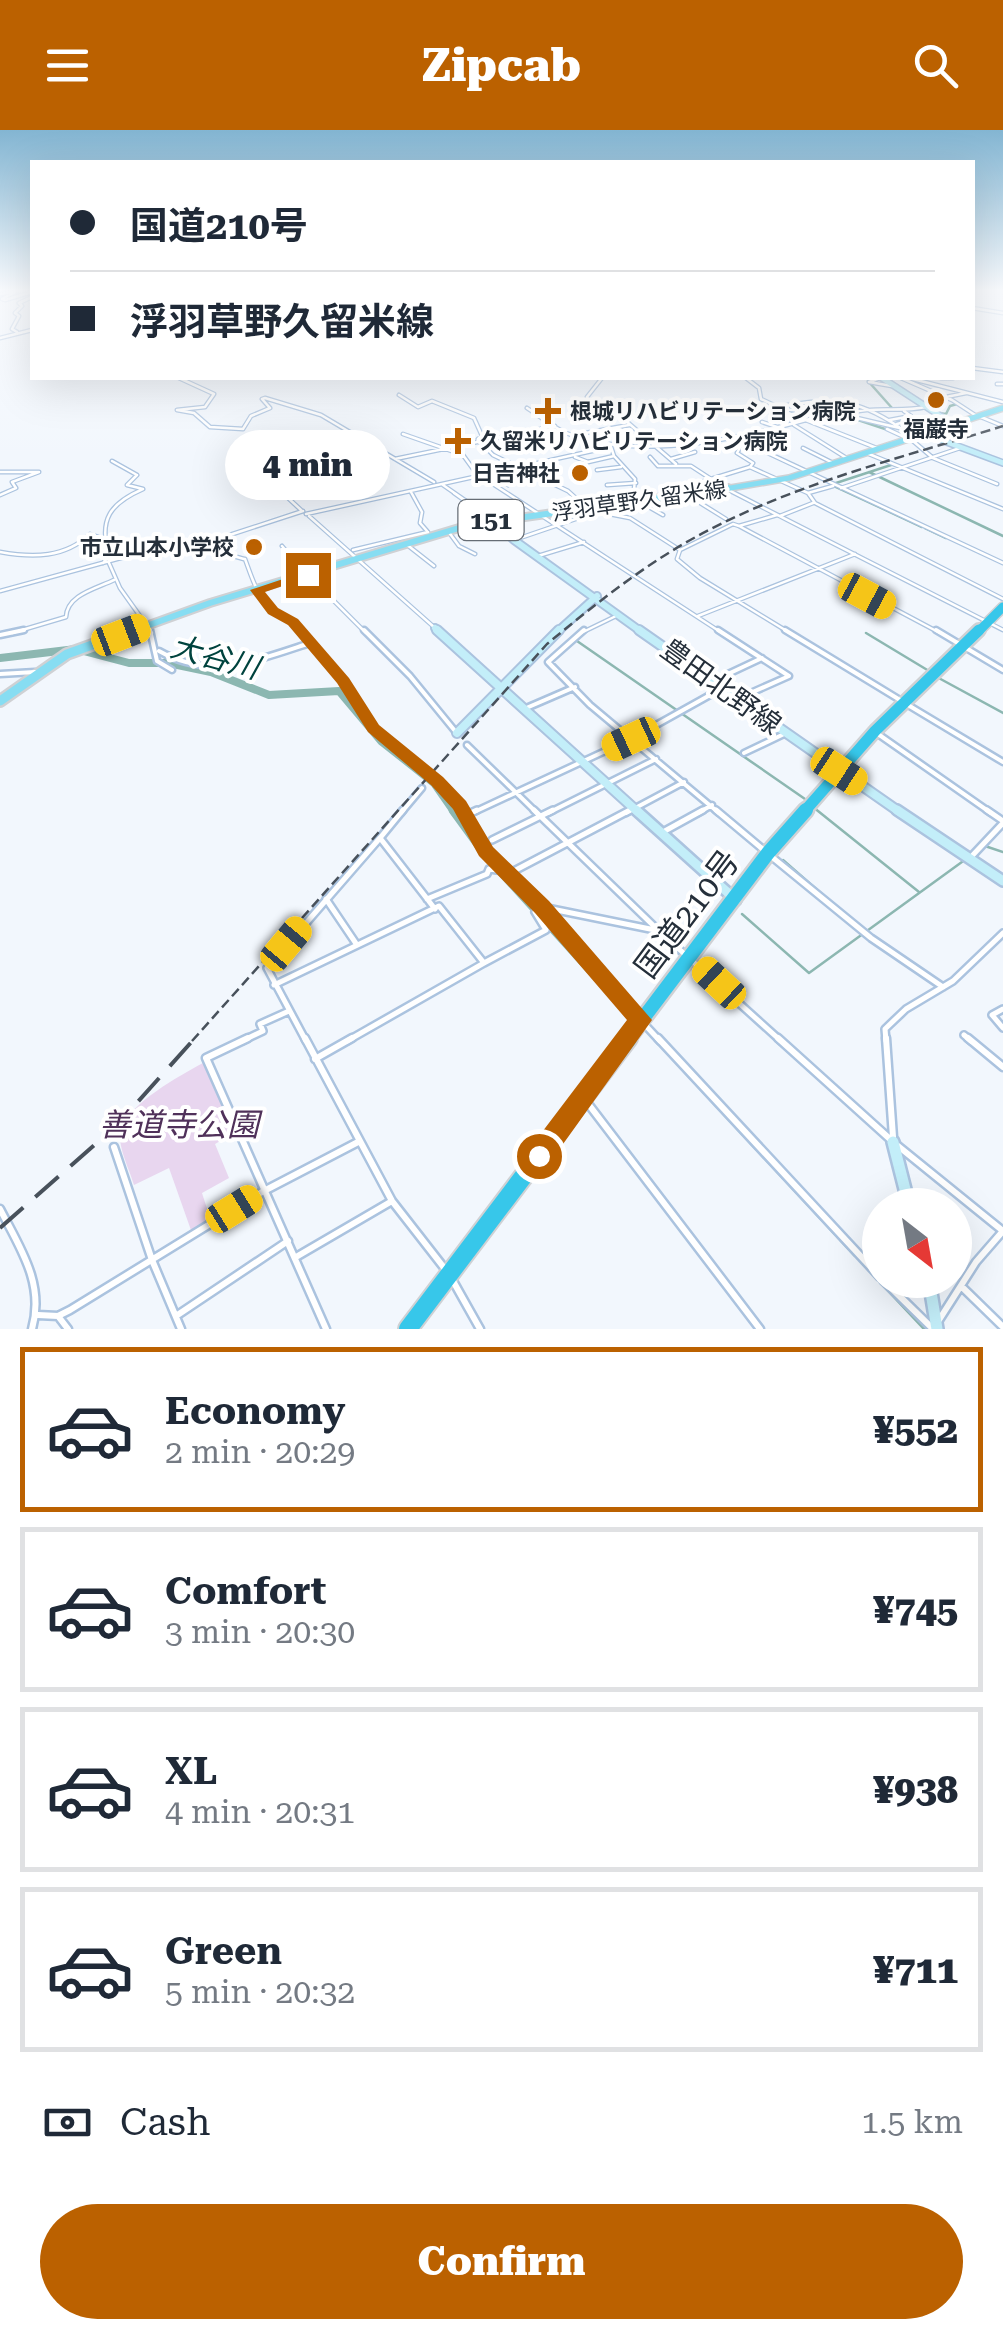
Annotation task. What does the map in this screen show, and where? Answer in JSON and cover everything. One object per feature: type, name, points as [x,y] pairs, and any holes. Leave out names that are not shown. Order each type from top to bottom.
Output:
[{"type":"highway","name":"国道210号","points":[[408,1329],[768,853],[874,731],[1003,607]]},
{"type":"main road","name":"浮羽草野久留米線","points":[[0,701],[58,657],[431,534],[493,520],[596,510],[781,480],[850,460],[1003,405]]},
{"type":"street","points":[[975,368],[1002,373]]},
{"type":"street","points":[[186,380],[199,390],[214,394],[205,407],[177,410],[194,413],[210,427],[243,429],[251,416],[270,408],[262,400],[266,398],[321,415],[493,520]]},
{"type":"street","points":[[600,380],[587,398],[596,412],[619,415],[676,464]]},
{"type":"street","points":[[749,380],[759,388],[760,398],[802,424],[828,434],[851,436],[902,468],[1003,509]]},
{"type":"street","points":[[876,380],[870,382],[897,386]]},
{"type":"street","points":[[885,380],[942,417],[937,438]]},
{"type":"street","points":[[905,380],[1003,426]]},
{"type":"street","points":[[916,380],[1003,405]]},
{"type":"street","points":[[997,384],[1003,384]]},
{"type":"street","points":[[946,398],[966,393]]},
{"type":"street","points":[[399,395],[418,407],[432,400],[474,418],[479,422],[480,438],[493,455],[568,491],[576,501],[630,518],[680,550]]},
{"type":"street","points":[[750,410],[842,398],[864,404],[898,426],[1003,463]]},
{"type":"street","points":[[864,404],[872,402]]},
{"type":"street","points":[[754,404],[759,410]]},
{"type":"street","points":[[776,406],[844,415],[883,427],[908,438],[933,458],[997,484]]},
{"type":"street","points":[[844,415],[857,410],[904,411],[928,406]]},
{"type":"street","points":[[527,408],[555,426],[610,447],[636,484]]},
{"type":"street","points":[[888,420],[912,416],[904,411]]},
{"type":"street","points":[[762,422],[794,425],[824,415]]},
{"type":"street","points":[[883,427],[908,421]]},
{"type":"street","points":[[578,435],[629,425]]},
{"type":"street","points":[[1,588],[157,548],[196,546],[305,512],[412,492],[476,473],[610,447],[741,440],[781,425]]},
{"type":"street","points":[[794,425],[850,460]]},
{"type":"street","points":[[395,459],[480,438],[555,426]]},
{"type":"street","points":[[403,434],[463,455],[476,473],[789,676],[737,699]]},
{"type":"street","points":[[741,440],[737,453],[753,463],[750,467]]},
{"type":"street","points":[[741,440],[1003,563]]},
{"type":"street","points":[[841,488],[962,447]]},
{"type":"street","points":[[803,448],[835,464]]},
{"type":"street","points":[[670,459],[696,452]]},
{"type":"street","points":[[572,456],[588,462]]},
{"type":"street","points":[[582,478],[572,472],[588,462],[614,456]]},
{"type":"street","points":[[650,457],[658,466],[694,468],[1003,630]]},
{"type":"street","points":[[104,540],[114,503],[143,489],[128,484],[137,475],[112,460]]},
{"type":"street","points":[[597,470],[622,466]]},
{"type":"street","points":[[645,501],[750,467],[808,493],[816,503],[1003,599]]},
{"type":"street","points":[[0,472],[39,472],[12,482],[17,487],[0,495]]},
{"type":"street","points":[[494,472],[508,486]]},
{"type":"street","points":[[501,489],[518,484]]},
{"type":"street","points":[[607,485],[636,484]]},
{"type":"street","points":[[636,484],[634,490],[663,515]]},
{"type":"street","points":[[808,493],[835,485]]},
{"type":"street","points":[[676,489],[726,519]]},
{"type":"street","points":[[412,492],[422,512],[420,522],[431,534]]},
{"type":"street","points":[[576,501],[600,497]]},
{"type":"street","points":[[286,498],[353,550],[500,689],[736,900]]},
{"type":"street","points":[[816,503],[722,528],[680,550],[677,559],[737,600],[1003,762]]},
{"type":"street","points":[[514,540],[596,510]]},
{"type":"street","name":"豊田北野線","points":[[493,520],[514,540],[784,734],[1003,881]]},
{"type":"street","points":[[739,526],[1003,670]]},
{"type":"street","points":[[448,532],[458,546],[475,554]]},
{"type":"street","points":[[0,552],[38,556],[74,547],[96,533],[104,540],[109,555],[106,562],[114,580],[158,643],[158,661],[172,670]]},
{"type":"street","points":[[353,550],[431,534]]},
{"type":"street","points":[[538,556],[584,542]]},
{"type":"street","points":[[406,544],[434,566]]},
{"type":"street","points":[[196,546],[246,557],[256,590],[273,611],[293,622],[348,687],[374,728],[460,805],[502,868],[862,1258]]},
{"type":"street","points":[[282,546],[306,575],[410,676],[457,734],[545,641],[597,596]]},
{"type":"street","points":[[698,616],[856,554]]},
{"type":"street","points":[[0,635],[39,628],[66,617],[66,608],[74,598],[114,580]]},
{"type":"street","points":[[622,614],[584,630],[548,662],[631,739],[871,938],[944,987]]},
{"type":"street","points":[[159,651],[174,660],[220,670],[310,643]]},
{"type":"street","points":[[712,680],[762,658]]},
{"type":"street","points":[[0,674],[40,671]]},
{"type":"street","points":[[523,709],[574,686]]},
{"type":"street","points":[[464,816],[631,739],[722,688]]},
{"type":"street","points":[[874,731],[1003,822],[971,857]]},
{"type":"street","points":[[744,753],[784,734]]},
{"type":"street","points":[[466,745],[659,931],[893,1142],[950,1188]]},
{"type":"street","points":[[492,840],[656,758]]},
{"type":"street","points":[[512,872],[684,782]]},
{"type":"street","points":[[422,788],[266,968],[392,1201],[450,1275],[477,1327]]},
{"type":"street","points":[[660,833],[712,805]]},
{"type":"street","points":[[380,838],[434,908]]},
{"type":"street","points":[[427,899],[487,874],[490,869],[512,872],[516,881]]},
{"type":"street","points":[[325,898],[357,946]]},
{"type":"street","points":[[274,985],[439,906],[484,962]]},
{"type":"street","points":[[315,1058],[546,930],[535,912],[542,907],[659,931]]},
{"type":"street","points":[[905,1188],[893,1142],[885,1028],[906,1009],[944,987],[1003,933]]},
{"type":"street","points":[[289,1010],[260,1024],[262,1031],[206,1058],[262,1192],[326,1329]]},
{"type":"street","points":[[1003,1010],[992,1015],[1003,1028]]},
{"type":"street","points":[[964,1034],[1003,1068]]},
{"type":"street","points":[[583,1097],[760,1329]]},
{"type":"street","points":[[38,1315],[58,1316],[262,1192],[360,1141]]},
{"type":"street","points":[[114,1147],[180,1329]]},
{"type":"street","points":[[295,1258],[392,1201]]},
{"type":"street","points":[[972,1206],[1003,1231],[972,1273]]},
{"type":"street","points":[[1,1212],[5,1225],[19,1240],[33,1276],[38,1315],[32,1329]]},
{"type":"street","points":[[176,1316],[288,1241]]},
{"type":"street","points":[[972,1296],[1003,1327]]},
{"type":"street","points":[[903,1298],[936,1327]]},
{"type":"street","points":[[932,1298],[936,1327]]},
{"type":"street","points":[[936,1327],[955,1298]]},
{"type":"street","points":[[58,1316],[68,1329]]},
{"type":"green space","name":"善道寺公園","points":[[203,1063],[234,1133],[215,1144],[229,1178],[202,1193],[211,1221],[192,1233],[169,1168],[134,1185],[120,1135],[126,1119],[145,1100]]},
{"type":"waterway","points":[[868,381],[892,408]]},
{"type":"waterway","points":[[938,413],[946,414],[950,406],[957,404]]},
{"type":"waterway","points":[[852,418],[885,429]]},
{"type":"waterway","points":[[869,472],[891,465]]},
{"type":"waterway","points":[[833,484],[869,472]]},
{"type":"waterway","points":[[869,472],[1003,536]]},
{"type":"waterway","points":[[834,486],[922,527]]},
{"type":"waterway","points":[[925,528],[946,538]]},
{"type":"waterway","points":[[866,633],[929,671]]},
{"type":"waterway","points":[[577,641],[805,799]]},
{"type":"waterway","name":"大谷川","points":[[0,658],[76,649],[129,663],[168,663],[211,672],[269,695],[339,691],[381,741],[434,783],[455,813]]},
{"type":"waterway","points":[[935,676],[1003,713]]},
{"type":"waterway","points":[[813,807],[919,892]]},
{"type":"waterway","name":"大谷川","points":[[453,810],[485,854],[634,1018]]},
{"type":"waterway","points":[[985,846],[1003,852]]},
{"type":"waterway","points":[[742,914],[809,973],[966,859]]},
{"type":"waterway","points":[[783,860],[831,902]]},
{"type":"waterway","name":"大谷川","points":[[645,1029],[656,1041]]},
{"type":"waterway","name":"大谷川","points":[[654,1038],[855,1255]]},
{"type":"waterway","name":"大谷川","points":[[896,1298],[925,1329]]},
{"type":"railway","points":[[192,1041],[547,644],[605,597],[666,555],[744,513],[853,472],[1003,426]]},
{"type":"railway","points":[[0,1228],[117,1125],[195,1038]]},
{"type":"place","name":"福巌寺","points":[[936,400]]},
{"type":"place","name":"根城リハビリテーション病院","points":[[548,411]]},
{"type":"place","name":"久留米リハビリテーション病院","points":[[458,441]]},
{"type":"place","name":"日吉神社","points":[[580,473]]},
{"type":"place","name":"市立山本小学校","points":[[254,547]]},
{"type":"route","points":[[308,575],[256,590],[273,611],[293,622],[344,681],[374,728],[460,805],[486,852],[542,907],[641,1020],[539,1156]]}]
